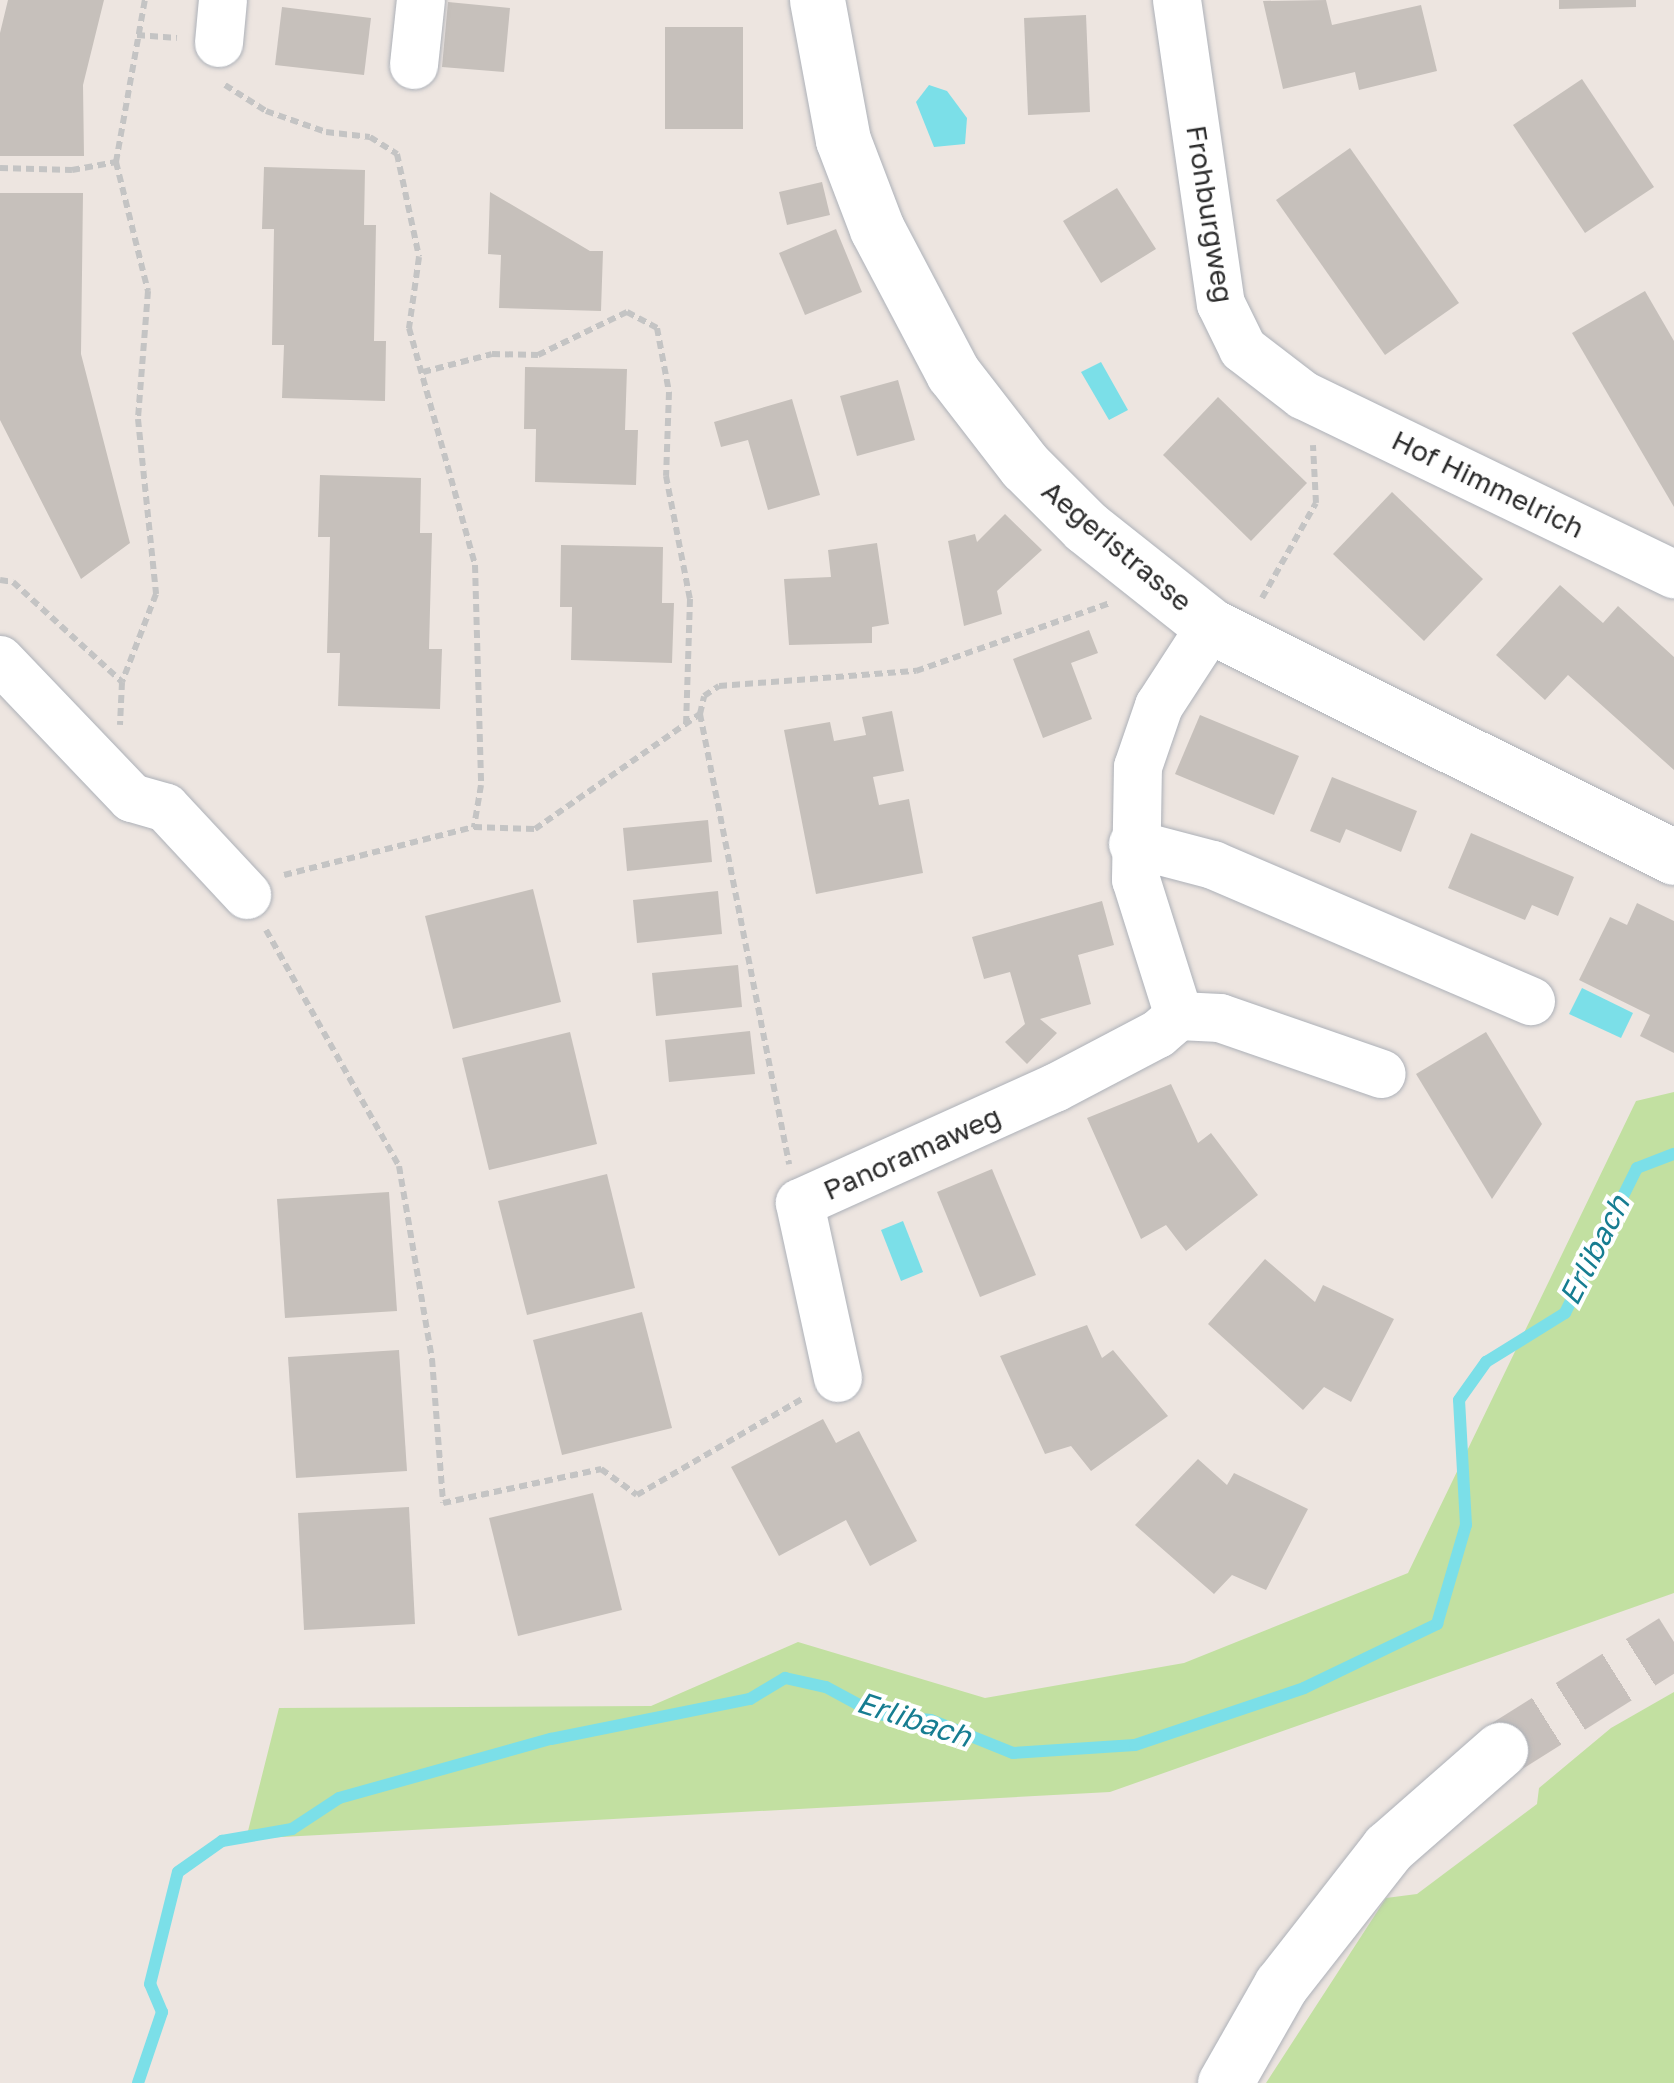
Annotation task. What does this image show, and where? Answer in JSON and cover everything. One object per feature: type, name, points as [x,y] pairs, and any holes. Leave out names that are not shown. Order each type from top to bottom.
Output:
[{"type":"street","points":[[414,64],[421,0]]},
{"type":"street","name":"Aegeristrasse","points":[[817,0],[843,140],[876,230],[953,373],[1025,466],[1086,527],[1211,626],[1674,857]]},
{"type":"street","name":"Frohburgweg","points":[[1177,0],[1221,304],[1243,349],[1303,395]]},
{"type":"street","name":"Hof Himmelrich","points":[[1303,395],[1674,574]]},
{"type":"street","points":[[1211,626],[1160,706],[1138,767],[1133,844],[1136,880],[1178,1016],[1220,1018],[1382,1074]]},
{"type":"street","points":[[0,660],[132,798],[166,808],[247,895]]},
{"type":"street","points":[[1133,844],[1213,865],[1531,1001]]},
{"type":"street","name":"Panoramaweg","points":[[838,1378],[800,1203],[1055,1088],[1158,1034],[1178,1016]]},
{"type":"street","points":[[1225,2083],[1281,1985],[1376,1861],[1500,1750]]},
{"type":"path","points":[[119,743],[122,682],[156,594],[138,419],[148,291],[116,162],[145,0]]},
{"type":"path","points":[[221,21],[221,82],[251,102],[326,132],[370,137],[397,154],[419,258],[409,328],[475,565],[481,785],[474,827]]},
{"type":"path","points":[[0,168],[116,162]]},
{"type":"path","points":[[422,372],[492,354],[538,354],[627,312],[656,328],[669,392],[666,476],[690,599],[686,724]]},
{"type":"path","points":[[1260,602],[1316,503],[1303,395]]},
{"type":"path","points":[[0,580],[13,582],[122,682]]},
{"type":"path","points":[[800,1203],[776,1120],[700,714],[704,696],[719,686],[916,671],[1126,597]]},
{"type":"path","points":[[700,714],[534,829],[474,827],[281,876],[247,895],[399,1166],[432,1359],[443,1503],[601,1469],[637,1495],[838,1378]]},
{"type":"green space","points":[[1674,1092],[1674,1593],[1110,1792],[246,1839],[279,1708],[651,1706],[798,1642],[985,1698],[1184,1663],[1408,1573],[1636,1101]]},
{"type":"green space","points":[[1674,1692],[1674,2083],[1266,2083],[1386,1898],[1417,1894],[1537,1804],[1539,1788],[1611,1728]]},
{"type":"water","points":[[929,85],[947,91],[967,118],[965,144],[934,147],[916,102]]},
{"type":"water","points":[[1101,362],[1128,410],[1109,420],[1081,372]]},
{"type":"water","points":[[1582,988],[1633,1013],[1621,1038],[1569,1014]]},
{"type":"water","points":[[903,1221],[923,1272],[901,1281],[881,1230]]},
{"type":"building","points":[[8,0],[104,0],[83,85],[84,156],[0,156],[0,33]]},
{"type":"building","points":[[1326,0],[1332,25],[1421,5],[1437,71],[1359,90],[1355,72],[1283,89],[1263,1]]},
{"type":"building","points":[[1559,0],[1636,0],[1636,7],[1559,9]]},
{"type":"building","points":[[448,2],[510,8],[504,72],[442,67]]},
{"type":"building","points":[[282,7],[371,18],[364,75],[275,65]]},
{"type":"building","points":[[1086,15],[1090,112],[1028,115],[1024,18]]},
{"type":"building","points":[[665,27],[743,27],[743,129],[665,129]]},
{"type":"building","points":[[1582,79],[1654,187],[1585,233],[1513,125]]},
{"type":"building","points":[[1350,148],[1459,303],[1385,355],[1276,200]]},
{"type":"building","points":[[264,167],[365,170],[364,225],[376,225],[374,341],[386,341],[385,401],[282,398],[284,345],[272,345],[274,229],[262,229]]},
{"type":"building","points":[[822,182],[830,215],[787,225],[779,192]]},
{"type":"building","points":[[1117,188],[1156,249],[1101,283],[1063,221]]},
{"type":"building","points":[[490,192],[590,251],[603,251],[601,311],[499,308],[501,255],[488,254]]},
{"type":"building","points":[[0,193],[83,193],[81,354],[130,543],[81,579],[0,420]]},
{"type":"building","points":[[836,229],[862,292],[805,315],[779,253]]},
{"type":"building","points":[[1645,291],[1674,341],[1674,507],[1572,333]]},
{"type":"building","points":[[525,367],[627,369],[625,430],[638,430],[636,485],[535,482],[536,429],[524,429]]},
{"type":"building","points":[[898,380],[915,440],[857,456],[840,396]]},
{"type":"building","points":[[1218,397],[1307,483],[1251,541],[1163,455]]},
{"type":"building","points":[[792,399],[820,495],[768,510],[748,440],[721,447],[714,422]]},
{"type":"building","points":[[320,475],[421,478],[420,533],[432,533],[429,649],[442,649],[440,709],[338,706],[340,653],[327,653],[330,537],[318,537]]},
{"type":"building","points":[[1392,492],[1483,579],[1424,641],[1333,554]]},
{"type":"building","points":[[1005,514],[1042,550],[997,591],[1002,614],[964,626],[948,541],[975,534],[977,542]]},
{"type":"building","points":[[877,543],[889,624],[872,627],[872,643],[789,645],[784,579],[831,577],[828,550]]},
{"type":"building","points":[[561,545],[663,547],[662,603],[674,603],[672,663],[571,660],[572,607],[560,607]]},
{"type":"building","points":[[1560,585],[1603,623],[1618,606],[1674,657],[1674,770],[1568,675],[1545,700],[1496,655]]},
{"type":"building","points":[[1089,630],[1098,653],[1071,663],[1092,719],[1043,738],[1013,659]]},
{"type":"building","points":[[892,711],[904,771],[873,777],[879,805],[909,799],[923,873],[816,894],[784,730],[830,722],[834,741],[866,735],[862,717]]},
{"type":"building","points":[[1200,715],[1299,756],[1274,815],[1175,774]]},
{"type":"building","points":[[1332,777],[1417,811],[1401,852],[1346,829],[1340,843],[1310,831]]},
{"type":"building","points":[[708,820],[712,862],[627,871],[623,828]]},
{"type":"building","points":[[1471,833],[1574,877],[1558,916],[1532,905],[1525,920],[1448,888]]},
{"type":"building","points":[[533,889],[561,1002],[453,1029],[425,916]]},
{"type":"building","points":[[718,891],[722,934],[637,943],[633,900]]},
{"type":"building","points":[[1102,901],[1114,945],[1078,955],[1091,1004],[1040,1019],[1057,1033],[1027,1064],[1005,1042],[1025,1024],[1010,972],[984,979],[972,937]]},
{"type":"building","points":[[1637,903],[1674,921],[1674,1053],[1640,1036],[1650,1015],[1579,980],[1610,917],[1627,925]]},
{"type":"building","points":[[738,965],[742,1007],[656,1016],[652,973]]},
{"type":"building","points":[[750,1031],[755,1074],[669,1082],[665,1040]]},
{"type":"building","points":[[570,1032],[597,1144],[489,1170],[462,1058]]},
{"type":"building","points":[[1486,1032],[1542,1124],[1492,1199],[1416,1074]]},
{"type":"building","points":[[1171,1084],[1198,1143],[1211,1133],[1258,1195],[1186,1251],[1166,1225],[1141,1239],[1087,1118]]},
{"type":"building","points":[[992,1169],[1036,1275],[980,1297],[937,1192]]},
{"type":"building","points":[[607,1174],[635,1288],[527,1315],[498,1201]]},
{"type":"building","points":[[389,1192],[397,1311],[285,1318],[277,1199]]},
{"type":"building","points":[[1265,1259],[1315,1302],[1323,1285],[1394,1319],[1351,1402],[1324,1387],[1303,1410],[1208,1324]]},
{"type":"building","points":[[642,1312],[672,1428],[562,1455],[533,1340]]},
{"type":"building","points":[[1087,1325],[1102,1358],[1113,1350],[1168,1416],[1091,1471],[1071,1446],[1045,1454],[1000,1356]]},
{"type":"building","points":[[399,1350],[407,1471],[296,1478],[288,1357]]},
{"type":"building","points":[[823,1419],[836,1443],[859,1431],[917,1541],[870,1566],[846,1520],[779,1556],[731,1467]]},
{"type":"building","points":[[1198,1459],[1227,1485],[1234,1473],[1308,1509],[1266,1590],[1232,1575],[1214,1594],[1135,1525]]},
{"type":"building","points":[[593,1493],[622,1610],[518,1636],[489,1518]]},
{"type":"building","points":[[409,1507],[415,1624],[304,1630],[298,1513]]},
{"type":"waterway","name":"Erlibach","points":[[138,2083],[162,2012],[150,1984],[178,1872],[222,1841],[292,1829],[339,1798],[551,1739],[750,1699],[785,1678],[826,1687],[876,1714],[931,1720],[1013,1753],[1135,1745],[1304,1688],[1437,1624],[1466,1525],[1459,1400],[1486,1362],[1565,1313],[1637,1168],[1674,1154]]},
{"type":"tunnel","points":[[1500,1750],[1674,1641]]}]
